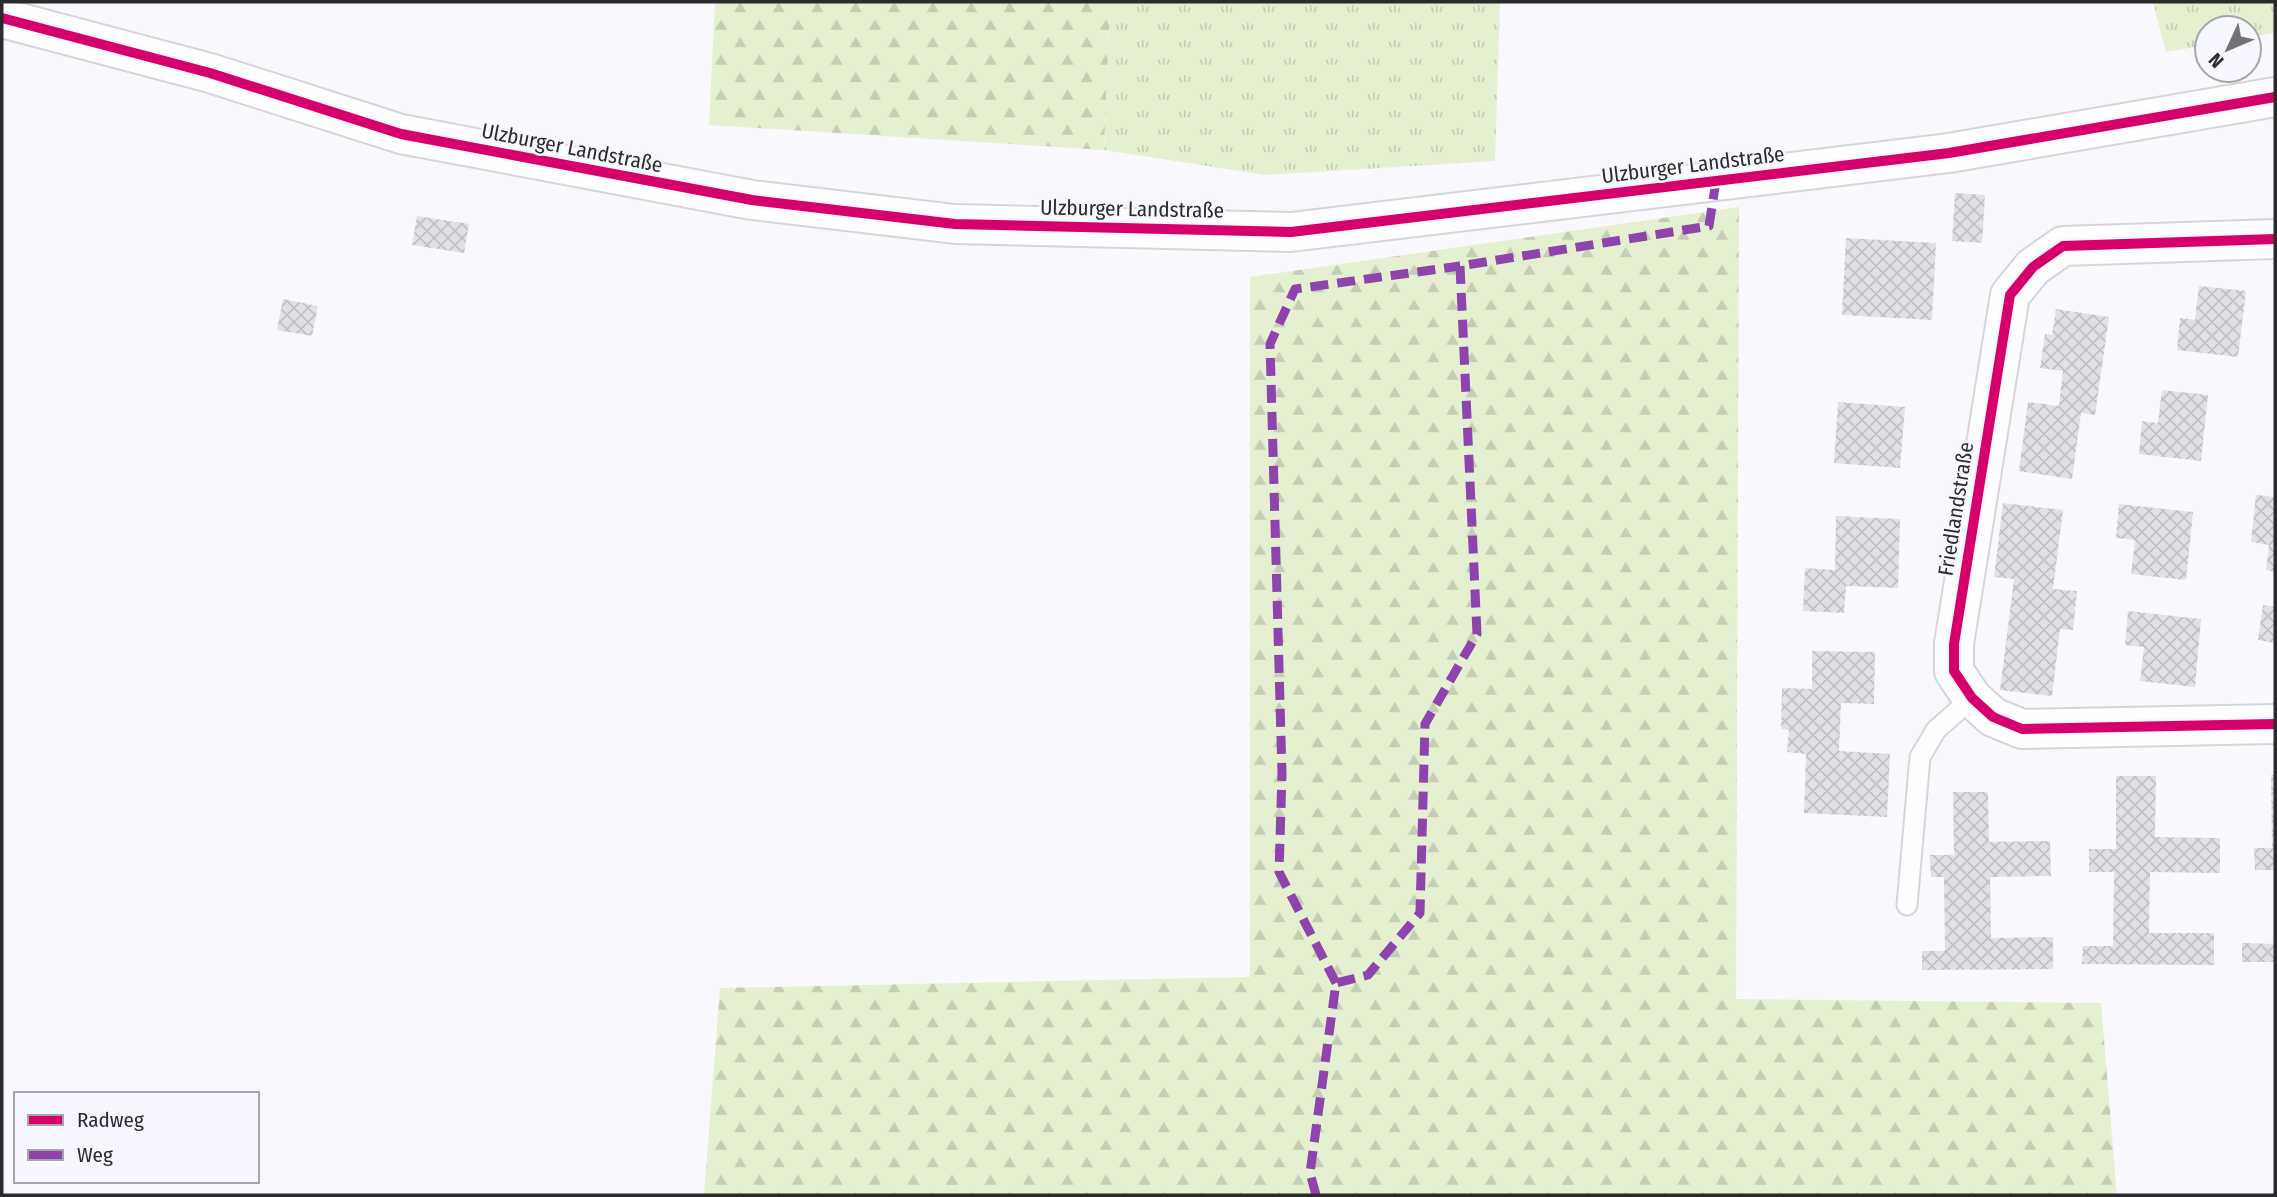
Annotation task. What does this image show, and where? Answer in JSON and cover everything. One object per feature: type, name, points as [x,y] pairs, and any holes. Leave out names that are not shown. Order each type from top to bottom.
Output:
[{"type":"street","name":"Ulzburger Landstraße","points":[[2,18],[210,73],[401,134],[752,201],[955,224],[1291,232],[1949,153],[2275,97]]},
{"type":"street","name":"Friedlandstraße","points":[[2275,239],[2063,246],[2033,267],[2010,295],[1954,644],[1954,671],[1972,698],[1993,717],[2022,729],[2275,724]]},
{"type":"lane","points":[[1907,905],[1920,757],[1936,730],[1972,698]]},
{"type":"green space","points":[[715,2],[1110,2],[1104,150],[709,125]]},
{"type":"green space","points":[[1110,2],[1500,2],[1495,161],[1265,175],[1104,150]]},
{"type":"green space","points":[[2153,2],[2275,2],[2275,33],[2263,35],[2263,14],[2193,14],[2193,47],[2166,52]]},
{"type":"green space","points":[[1739,207],[1736,999],[2101,1003],[2117,1195],[704,1195],[720,988],[1250,977],[1250,277]]},
{"type":"building","points":[[1955,193],[1985,195],[1982,243],[1952,241]]},
{"type":"building","points":[[417,216],[469,224],[464,253],[412,245]]},
{"type":"building","points":[[1846,238],[1936,243],[1932,320],[1842,315]]},
{"type":"building","points":[[2199,286],[2246,291],[2238,357],[2177,350],[2180,318],[2195,320]]},
{"type":"building","points":[[283,299],[318,306],[312,336],[277,330]]},
{"type":"building","points":[[2056,309],[2109,317],[2095,415],[2081,413],[2072,479],[2019,471],[2028,402],[2059,406],[2063,371],[2040,368],[2045,334],[2052,335]]},
{"type":"building","points":[[2162,390],[2208,395],[2201,461],[2139,454],[2142,421],[2158,423]]},
{"type":"building","points":[[1838,402],[1905,407],[1900,468],[1834,463]]},
{"type":"building","points":[[2256,495],[2275,497],[2275,572],[2266,570],[2269,545],[2251,542]]},
{"type":"building","points":[[2003,503],[2063,510],[2053,589],[2077,591],[2073,630],[2060,629],[2052,696],[2000,690],[2014,579],[1994,577]]},
{"type":"building","points":[[2119,504],[2193,512],[2186,580],[2131,574],[2135,540],[2116,538]]},
{"type":"building","points":[[1836,516],[1900,519],[1898,588],[1846,586],[1844,613],[1803,611],[1805,568],[1835,570]]},
{"type":"building","points":[[2263,605],[2275,607],[2275,643],[2258,640]]},
{"type":"building","points":[[2128,611],[2201,619],[2195,687],[2140,681],[2144,647],[2125,645]]},
{"type":"building","points":[[1812,651],[1875,652],[1874,704],[1841,703],[1839,751],[1890,754],[1887,817],[1804,813],[1806,754],[1787,752],[1789,730],[1781,729],[1782,688],[1812,689]]},
{"type":"building","points":[[2271,775],[2275,775],[2275,870],[2255,870],[2254,848],[2272,848]]},
{"type":"building","points":[[2116,776],[2156,776],[2155,837],[2220,838],[2220,873],[2150,872],[2149,933],[2214,933],[2214,965],[2082,964],[2083,946],[2113,946],[2114,872],[2089,872],[2089,849],[2116,849]]},
{"type":"building","points":[[1953,792],[1988,792],[1989,842],[2050,841],[2051,876],[1990,877],[1991,938],[2053,937],[2053,969],[1922,970],[1922,951],[1945,951],[1944,877],[1931,877],[1930,855],[1954,855]]},
{"type":"building","points":[[2242,943],[2275,944],[2275,962],[2242,962]]},
{"type":"marked path","points":[[1316,1195],[1310,1173],[1336,983],[1368,975],[1420,913],[1425,724],[1477,634],[1460,266],[1709,226],[1716,181]]},
{"type":"marked path","points":[[1336,983],[1279,872],[1282,774],[1270,344],[1295,289],[1460,266]]},
{"type":"cycle path","points":[[2,18],[210,73],[401,134],[752,200],[955,224],[1291,232],[1949,153],[2275,97]]},
{"type":"cycle path","points":[[2275,239],[2063,246],[2033,267],[2010,295],[1954,644],[1954,671],[1972,698],[1993,717],[2022,729],[2275,724]]}]
